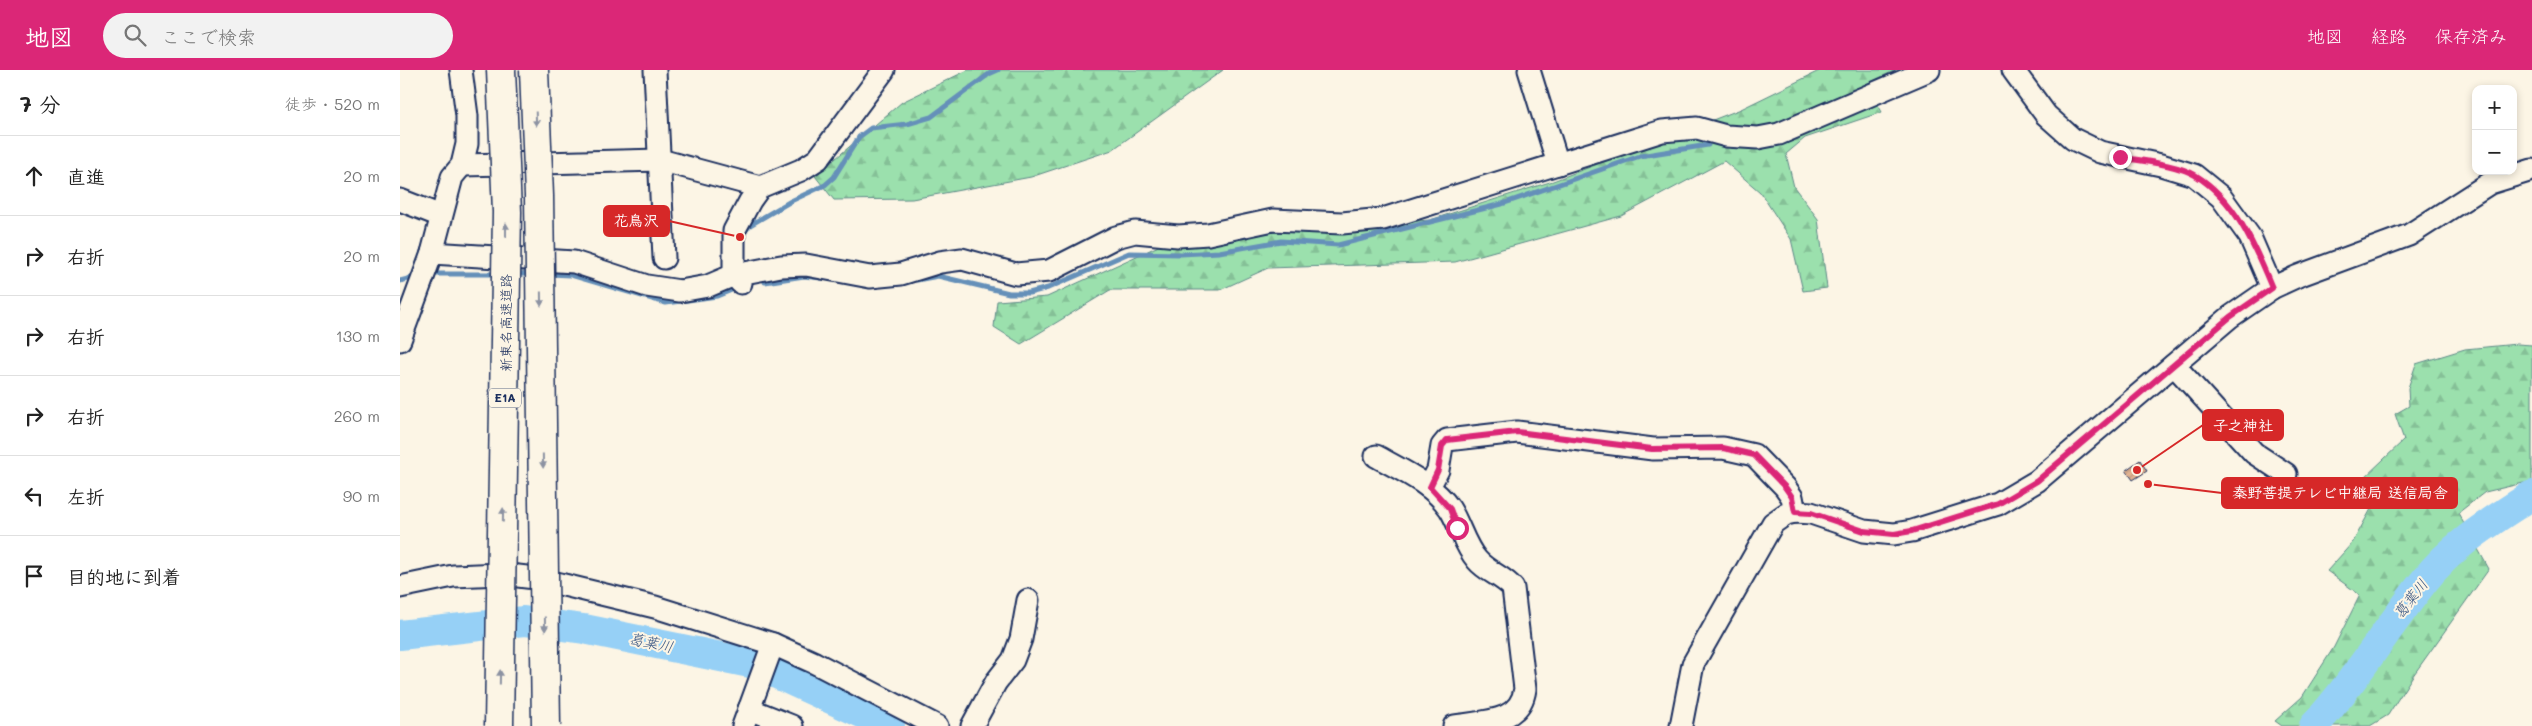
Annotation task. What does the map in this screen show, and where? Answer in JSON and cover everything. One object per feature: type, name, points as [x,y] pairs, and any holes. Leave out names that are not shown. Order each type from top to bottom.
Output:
[{"type":"highway","name":"新東名高速道路","points":[[499,726],[506,221],[501,70]]},
{"type":"highway","name":"E1A","points":[[534,70],[539,196],[546,726]]},
{"type":"street","points":[[400,340],[430,259],[452,177],[462,165],[468,144],[467,116],[461,70]]},
{"type":"street","points":[[655,70],[664,258]]},
{"type":"street","points":[[737,279],[734,231],[760,187],[801,170],[818,159],[884,70]]},
{"type":"street","points":[[1529,70],[1558,164]]},
{"type":"street","points":[[430,259],[574,262],[647,286],[680,291],[737,279],[781,266],[806,265],[870,277],[901,274],[940,262],[962,259],[1016,274],[1049,271],[1116,237],[1135,232],[1178,236],[1208,234],[1274,220],[1342,223],[1383,219],[1662,131],[1697,128],[1726,136],[1758,138],[1779,134],[1929,70]]},
{"type":"street","points":[[2023,73],[2046,115],[2074,139],[2100,152],[2160,165],[2194,175],[2221,197],[2250,237],[2272,288]]},
{"type":"street","points":[[462,165],[660,160],[760,187]]},
{"type":"street","points":[[1681,726],[1693,664],[1773,523],[1786,514],[1795,512],[1811,513],[1864,531],[1894,534],[1912,531],[1998,504],[2037,481],[2230,317],[2272,288],[2298,276],[2409,235],[2490,183],[2532,170]]},
{"type":"street","points":[[400,200],[441,216]]},
{"type":"street","points":[[2174,365],[2254,453],[2286,474]]},
{"type":"street","points":[[1430,487],[1438,470],[1442,446],[1447,440],[1517,432],[1652,449],[1723,448],[1754,455],[1785,487],[1792,497],[1795,512]]},
{"type":"street","points":[[1376,456],[1430,487],[1450,509],[1457,528],[1477,561],[1506,580],[1512,588],[1525,688],[1523,701],[1516,712],[1500,719],[1454,726]]},
{"type":"street","points":[[400,587],[453,576],[501,574],[535,578],[655,607],[815,663],[937,726]]},
{"type":"street","points":[[972,726],[996,682],[1013,660],[1021,639],[1028,600]]},
{"type":"street","points":[[772,647],[748,713],[792,726]]},
{"type":"green space","points":[[968,70],[1223,70],[1112,150],[1031,177],[912,199],[834,200],[815,176],[902,102]]},
{"type":"green space","points":[[1821,70],[1896,70],[1866,84],[1882,112],[1805,138],[1786,154],[1794,187],[1818,219],[1827,288],[1803,291],[1791,239],[1760,192],[1724,161],[1621,216],[1455,262],[1268,268],[1220,290],[1110,290],[1021,344],[994,327],[997,301],[1047,297],[1163,244],[1277,232],[1430,220],[1553,181],[1669,137],[1741,109]]},
{"type":"green space","points":[[2517,344],[2532,345],[2532,481],[2485,492],[2458,513],[2489,569],[2412,677],[2388,715],[2370,726],[2282,726],[2275,721],[2302,697],[2334,647],[2360,595],[2327,571],[2353,542],[2377,498],[2363,479],[2404,440],[2395,414],[2409,406],[2408,388],[2416,364],[2465,349]]},
{"type":"building","points":[[2140,460],[2147,471],[2133,480],[2126,470]]},
{"type":"waterway","points":[[744,232],[750,225],[791,201],[825,185],[834,177],[859,137],[871,128],[907,124],[931,117],[989,74],[998,70]]},
{"type":"waterway","points":[[917,280],[938,276],[1009,293],[1029,293],[1048,288],[1129,253],[1181,254],[1219,252],[1281,241],[1338,245],[1502,204],[1640,156],[1708,145]]},
{"type":"waterway","points":[[432,274],[498,274]]},
{"type":"waterway","points":[[514,274],[533,274]]},
{"type":"waterway","points":[[549,274],[571,275],[666,303],[717,296],[734,289],[735,284]]},
{"type":"waterway","points":[[765,282],[804,276],[821,278]]},
{"type":"waterway","points":[[400,281],[416,277]]},
{"type":"waterway","name":"葛葉川","points":[[2314,726],[2357,673],[2411,598],[2436,567],[2475,533],[2532,495]]},
{"type":"waterway","name":"葛葉川","points":[[400,635],[524,621],[584,629],[755,664],[890,726]]},
{"type":"place","name":"花鳥沢","points":[[740,237]]},
{"type":"place","name":"子之神社","points":[[2137,470]]},
{"type":"place","name":"秦野菩提テレビ中継局 送信局舎","points":[[2148,484]]},
{"type":"route","points":[[1457,528],[1450,509],[1430,487],[1438,470],[1442,446],[1447,440],[1492,433],[1517,432],[1652,449],[1723,448],[1754,455],[1785,487],[1792,497],[1795,512],[1811,513],[1864,531],[1894,534],[1912,531],[1998,504],[2037,481],[2084,439],[2230,317],[2272,288],[2250,237],[2221,197],[2194,175],[2160,165],[2120,157]]}]
